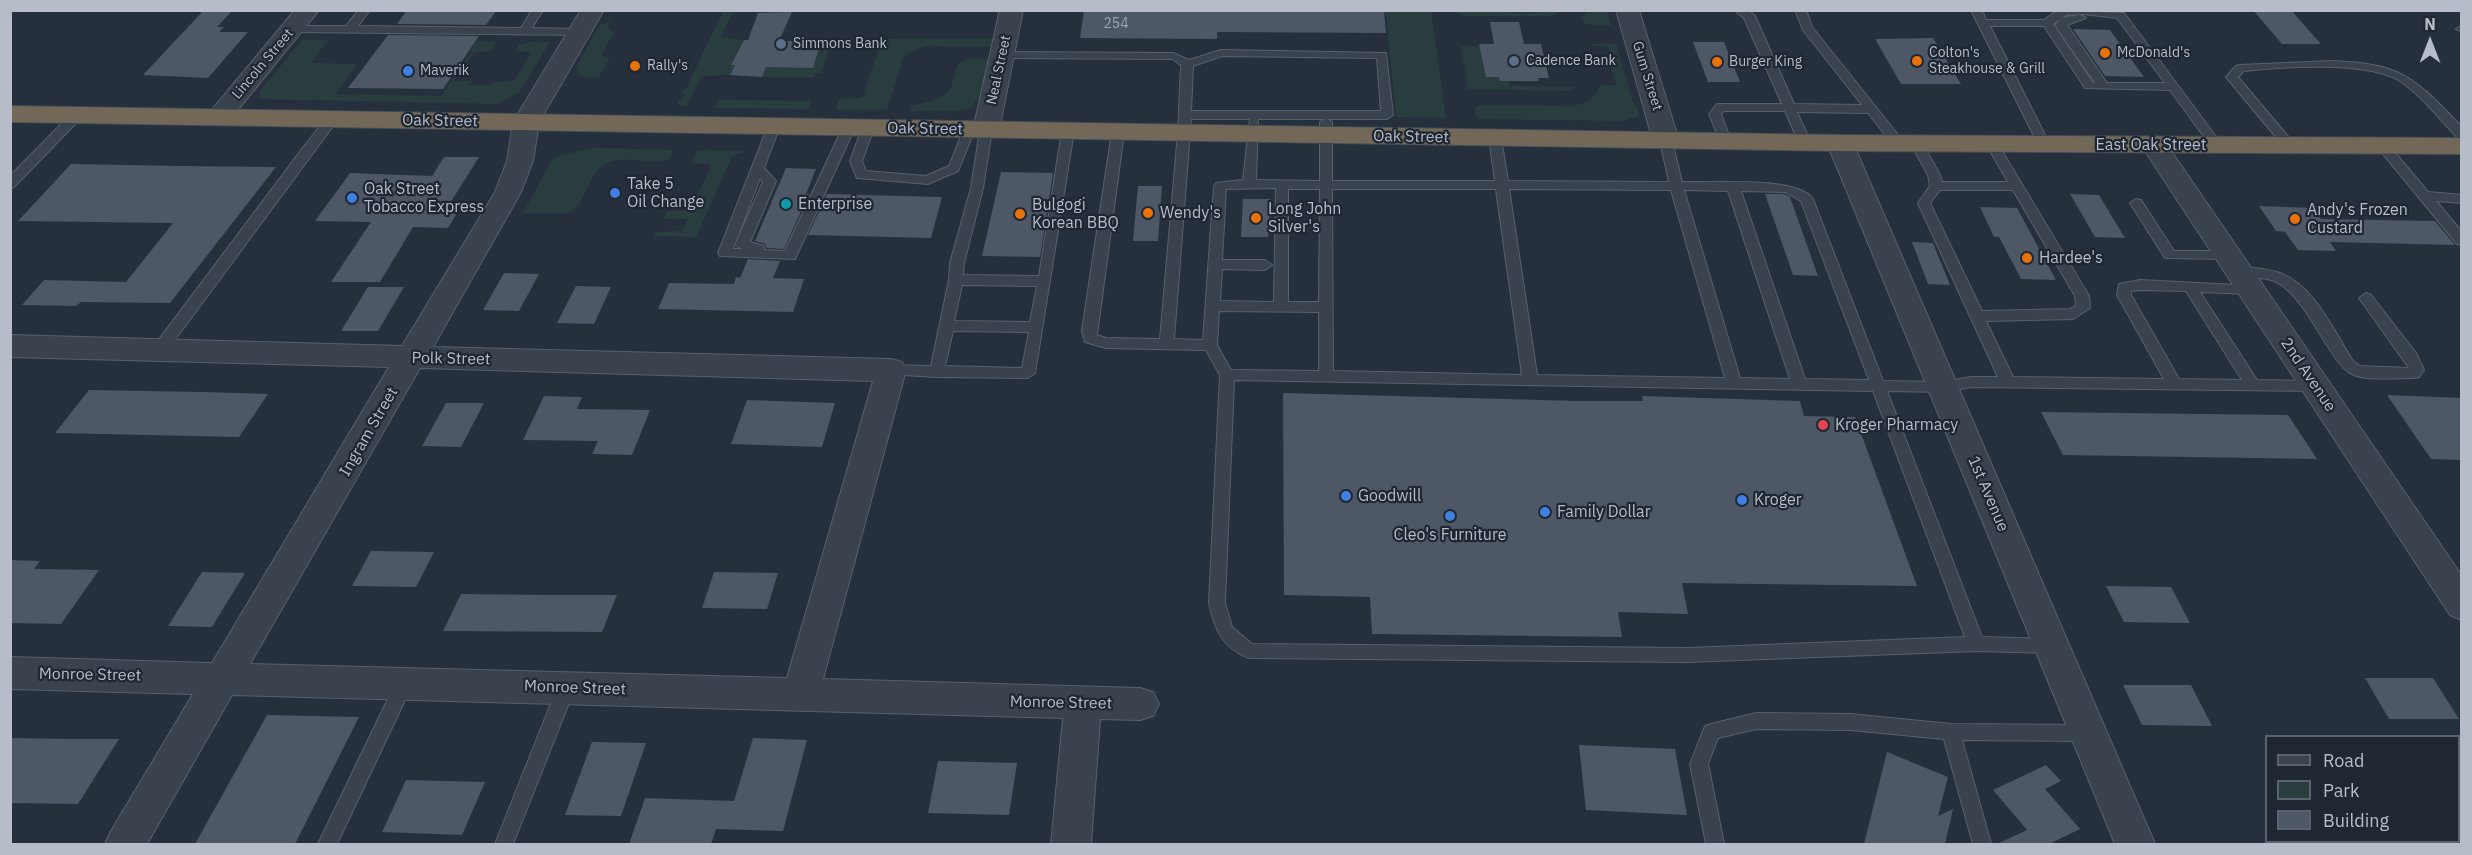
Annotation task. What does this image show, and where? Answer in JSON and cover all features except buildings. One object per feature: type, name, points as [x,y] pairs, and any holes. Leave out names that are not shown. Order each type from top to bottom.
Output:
[{"type":"highway","name":"Oak Street","points":[[10,114],[1118,132],[1184,124],[1380,125],[1495,138],[1840,143]]},
{"type":"highway","name":"East Oak Street","points":[[1840,143],[2462,146]]},
{"type":"street","name":"Lincoln Street","points":[[219,117],[308,10]]},
{"type":"street","name":"Ingram Street","points":[[125,844],[225,678],[508,192],[520,161],[526,122],[593,10]]},
{"type":"street","name":"Neal Street","points":[[977,130],[1002,55],[1012,10]]},
{"type":"street","name":"Gum Street","points":[[1627,10],[1666,141]]},
{"type":"street","name":"1st Avenue","points":[[1840,143],[2135,844]]},
{"type":"street","name":"2nd Avenue","points":[[2154,145],[2462,605]]},
{"type":"street","name":"Polk Street","points":[[10,346],[891,370]]},
{"type":"street","points":[[801,694],[891,370]]},
{"type":"street","name":"Monroe Street","points":[[10,673],[1140,704]]},
{"type":"street","points":[[1071,844],[1083,704]]},
{"type":"lane","points":[[349,30],[364,10]]},
{"type":"lane","points":[[525,32],[538,10]]},
{"type":"lane","points":[[1739,10],[1749,16],[1805,143]]},
{"type":"lane","points":[[1800,10],[1808,28],[1872,109],[1908,144],[1934,175],[1936,186],[1924,203],[2008,382]]},
{"type":"lane","points":[[1976,10],[2044,145]]},
{"type":"lane","points":[[1982,23],[2047,23],[2063,12],[2084,11],[2120,15],[2217,146]]},
{"type":"lane","points":[[2103,86],[2061,25],[2066,20],[2075,18],[2121,28],[2148,64],[2167,76]]},
{"type":"lane","points":[[2047,23],[2089,86],[2175,87]]},
{"type":"lane","points":[[292,29],[580,32]]},
{"type":"lane","points":[[1187,64],[1221,53],[1382,55],[1387,115],[1380,125]]},
{"type":"lane","points":[[1002,55],[1173,56],[1182,59],[1187,64],[1167,344]]},
{"type":"lane","points":[[2290,146],[2232,76],[2240,68],[2367,66],[2386,70],[2403,78],[2462,135]]},
{"type":"lane","points":[[1725,141],[1715,114],[1721,107],[1872,109]]},
{"type":"lane","points":[[10,184],[77,115]]},
{"type":"lane","points":[[159,350],[332,119]]},
{"type":"lane","points":[[1249,184],[1254,124]]},
{"type":"lane","points":[[1326,125],[1326,377]]},
{"type":"lane","points":[[774,126],[758,169],[770,181],[742,245],[752,249],[787,249],[816,184],[828,173],[859,128]]},
{"type":"lane","points":[[859,128],[856,161],[861,175],[928,180],[954,168],[977,130]]},
{"type":"lane","points":[[937,372],[956,280],[957,263],[977,189],[977,130]]},
{"type":"lane","points":[[891,370],[1028,373],[1045,282],[1068,131]]},
{"type":"lane","points":[[1118,132],[1089,331],[1090,338],[1106,343],[1210,345]]},
{"type":"lane","points":[[1495,138],[1530,380]]},
{"type":"lane","points":[[1666,141],[1734,383]]},
{"type":"lane","points":[[1976,316],[2073,314],[2083,308],[2082,296],[1992,144]]},
{"type":"lane","points":[[2383,146],[2462,241]]},
{"type":"lane","points":[[1281,306],[1282,184]]},
{"type":"lane","points":[[1976,644],[1807,199],[1802,194],[1786,189],[1677,186],[1282,184],[1220,186],[1210,345],[1227,375],[1217,603],[1221,625],[1232,642],[1249,651],[1687,655],[1976,644],[2052,646]]},
{"type":"lane","points":[[1936,186],[2017,186]]},
{"type":"lane","points":[[1733,187],[1799,384]]},
{"type":"lane","points":[[2424,196],[2462,199]]},
{"type":"lane","points":[[2136,204],[2170,255],[2238,272],[2274,275],[2286,281],[2300,293],[2348,365],[2357,371],[2414,373],[2417,370],[2411,357],[2366,298]]},
{"type":"lane","points":[[1214,264],[1265,266]]},
{"type":"lane","points":[[2174,384],[2124,295],[2124,287],[2140,285],[2190,287],[2238,272]]},
{"type":"lane","points":[[956,280],[1045,282]]},
{"type":"lane","points":[[2190,287],[2253,385]]},
{"type":"lane","points":[[1212,306],[1326,307]]},
{"type":"lane","points":[[946,326],[1036,327]]},
{"type":"lane","points":[[1227,375],[1943,387],[1971,382],[2314,386]]},
{"type":"lane","points":[[327,844],[404,683]]},
{"type":"lane","points":[[504,844],[566,688]]},
{"type":"lane","points":[[1715,844],[1699,764],[1711,732],[1756,721],[1850,722],[1951,732],[2088,733]]},
{"type":"lane","points":[[1951,732],[1982,844]]},
{"type":"green space","points":[[723,11],[733,11],[721,37],[744,40],[731,64],[735,65],[730,75],[701,76],[687,106],[681,106],[677,103],[685,95],[680,93],[687,87]]},
{"type":"green space","points":[[1386,11],[1431,11],[1446,118],[1396,117]]},
{"type":"green space","points":[[1453,11],[1538,13],[1560,11],[1549,16],[1463,16]]},
{"type":"green space","points":[[1588,11],[1607,11],[1611,26],[1586,24],[1581,18]]},
{"type":"green space","points":[[610,21],[608,27],[614,32],[601,56],[610,57],[599,77],[581,76],[576,71],[577,65],[599,26]]},
{"type":"green space","points":[[303,39],[328,40],[311,63],[357,64],[336,94],[441,96],[477,41],[496,43],[491,51],[474,52],[454,81],[471,81],[469,85],[492,85],[494,82],[514,81],[532,52],[515,51],[519,45],[530,42],[550,42],[519,92],[498,104],[259,99],[260,91]]},
{"type":"green space","points":[[882,39],[997,39],[995,46],[991,47],[926,46],[908,53],[903,58],[887,110],[838,110],[836,108],[838,101],[842,98],[862,98]]},
{"type":"green space","points":[[1616,44],[1633,102],[1639,111],[1638,116],[1623,121],[1480,119],[1475,115],[1475,108],[1480,105],[1574,106],[1590,100],[1600,85],[1616,85],[1608,47],[1588,45]]},
{"type":"green space","points":[[819,46],[830,46],[821,73],[815,73],[814,77],[762,77],[766,67]]},
{"type":"green space","points":[[1461,46],[1480,46],[1499,77],[1508,81],[1510,86],[1575,87],[1569,91],[1468,89]]},
{"type":"green space","points":[[970,58],[992,60],[983,99],[976,100],[972,107],[959,111],[910,111],[912,106],[935,100],[950,90],[958,64]]},
{"type":"green space","points":[[719,100],[811,102],[808,109],[716,108]]},
{"type":"green space","points":[[593,148],[673,150],[670,159],[665,161],[618,160],[602,166],[592,178],[580,203],[573,211],[523,213],[552,160],[560,155]]},
{"type":"green space","points":[[698,150],[747,151],[732,156],[696,237],[654,236],[656,232],[683,231],[688,219],[663,219],[667,211],[690,211],[712,164],[691,163]]},
{"type":"place","name":"Simmons Bank","points":[[781,44]]},
{"type":"place","name":"McDonald's","points":[[2105,53]]},
{"type":"place","name":"Cadence Bank","points":[[1514,61]]},
{"type":"place","name":"Colton's Steakhouse & Grill","points":[[1917,61]]},
{"type":"place","name":"Burger King","points":[[1717,62]]},
{"type":"place","name":"Rally's","points":[[635,66]]},
{"type":"place","name":"Maverik","points":[[408,71]]},
{"type":"place","name":"Take 5 Oil Change","points":[[615,193]]},
{"type":"place","name":"Oak Street Tobacco Express","points":[[352,198]]},
{"type":"place","name":"Enterprise","points":[[786,204]]},
{"type":"place","name":"Wendy's","points":[[1148,213]]},
{"type":"place","name":"Bulgogi Korean BBQ","points":[[1020,214]]},
{"type":"place","name":"Long John Silver's","points":[[1256,218]]},
{"type":"place","name":"Andy's Frozen Custard","points":[[2295,219]]},
{"type":"place","name":"Hardee's","points":[[2027,258]]},
{"type":"place","name":"Kroger Pharmacy","points":[[1823,425]]},
{"type":"place","name":"Goodwill","points":[[1346,496]]},
{"type":"place","name":"Kroger","points":[[1742,500]]},
{"type":"place","name":"Family Dollar","points":[[1545,512]]},
{"type":"place","name":"Cleo's Furniture","points":[[1450,516]]}]
